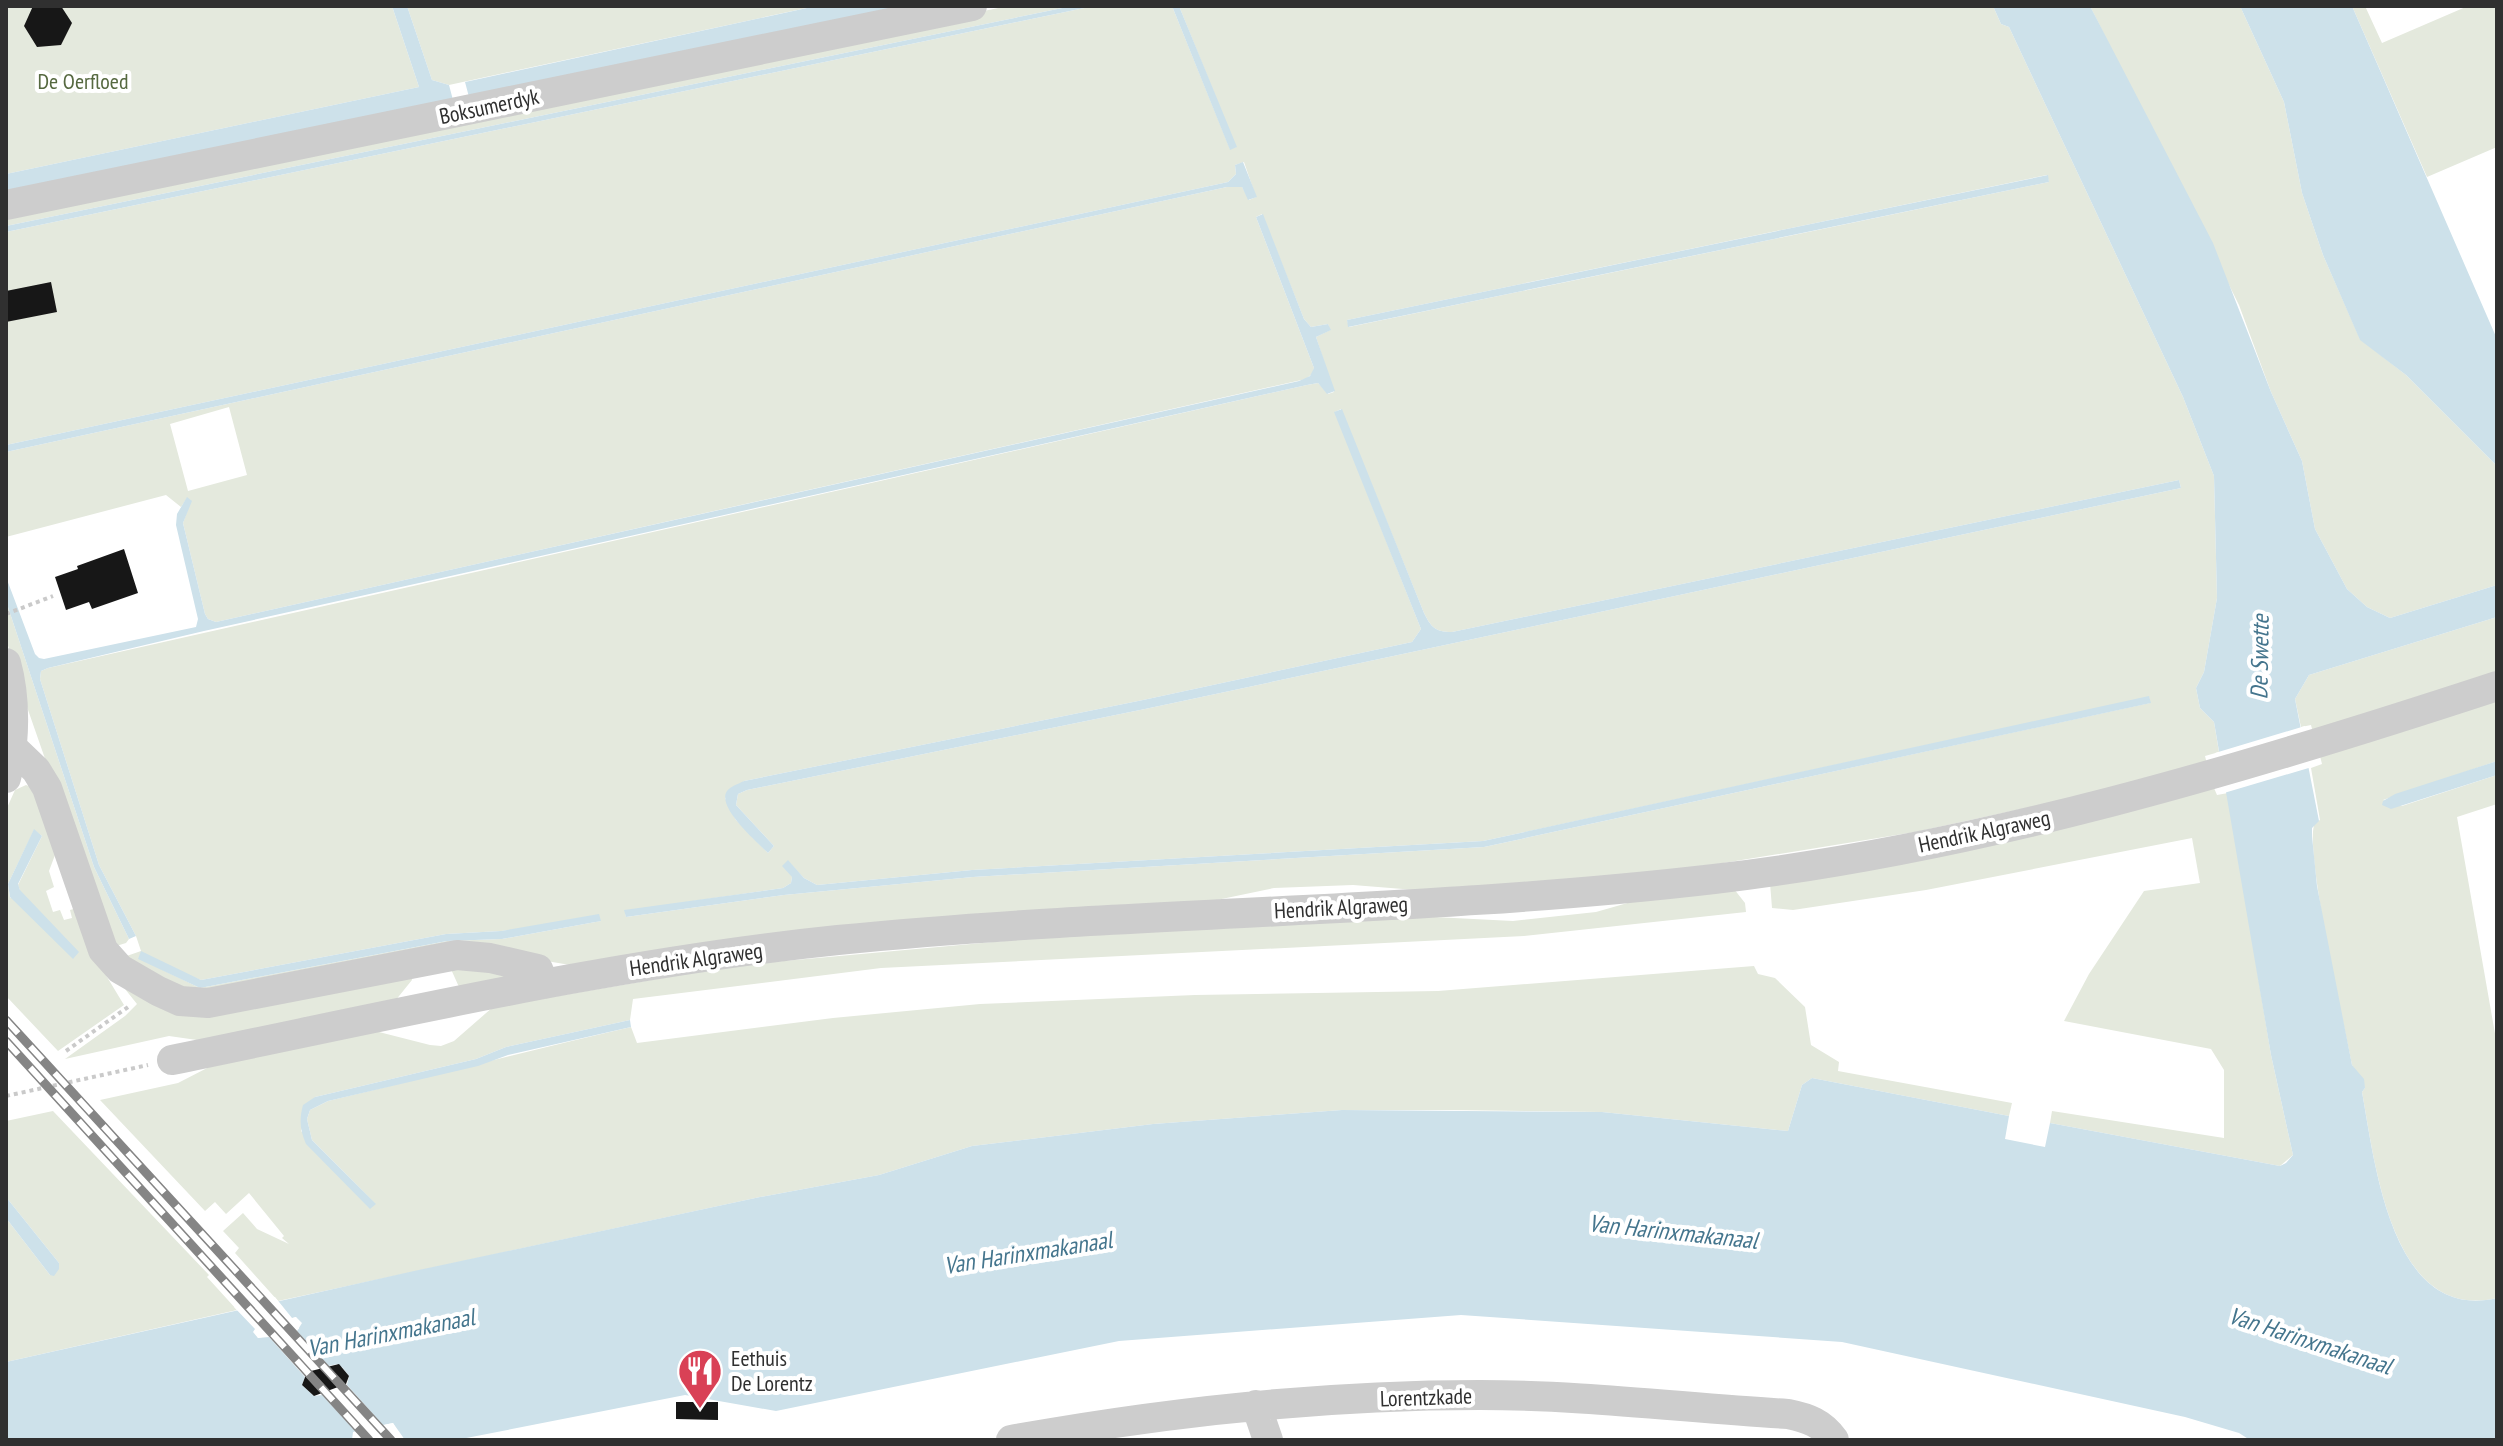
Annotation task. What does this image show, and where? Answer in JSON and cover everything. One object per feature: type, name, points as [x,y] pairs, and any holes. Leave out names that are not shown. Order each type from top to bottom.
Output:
[{"type":"street","name":"Boksumerdyk","points":[[6,205],[972,6]]},
{"type":"street","points":[[6,663],[12,711],[12,747],[6,778]]},
{"type":"street","name":"Hendrik Algraweg","points":[[172,1060],[544,984],[838,940],[1062,923],[1569,894],[1719,879],[1940,841],[2065,813],[2211,775],[2497,686]]},
{"type":"street","points":[[12,747],[36,770],[47,788],[103,950],[120,969],[180,1001],[208,1003],[457,955],[490,958],[538,969],[544,984]]},
{"type":"street","points":[[120,969],[120,989],[129,1001]]},
{"type":"street","name":"Lorentzkade","points":[[1011,1440],[1129,1419],[1256,1405],[1456,1395],[1570,1397],[1788,1414],[1806,1417],[1821,1425],[1834,1440]]},
{"type":"street","points":[[1256,1405],[1268,1440]]},
{"type":"path","points":[[6,614],[53,596]]},
{"type":"path","points":[[66,1051],[128,1007],[129,1001]]},
{"type":"path","points":[[6,1096],[172,1060]]},
{"type":"green space","name":"De Oerfloed","points":[[6,6],[392,6],[419,87],[6,174]]},
{"type":"green space","points":[[407,6],[816,6],[449,85],[432,80]]},
{"type":"green space","points":[[1008,6],[1072,6],[6,226],[6,213]]},
{"type":"green space","points":[[1094,6],[1172,6],[1230,149],[1236,147],[1179,6],[1993,6],[2001,24],[2009,27],[2183,397],[2214,476],[2217,598],[2204,672],[2196,688],[2200,708],[2214,722],[2219,752],[2205,756],[2207,764],[2122,787],[1915,832],[1717,864],[1619,876],[1428,891],[1353,885],[1274,888],[1212,901],[576,966],[470,948],[180,994],[121,958],[141,951],[99,865],[40,679],[41,671],[1307,385],[1318,383],[1328,394],[1334,392],[1316,337],[1330,330],[1328,324],[1311,327],[1304,319],[1262,214],[1256,217],[1314,368],[1306,379],[216,622],[205,614],[183,523],[188,509],[187,498],[181,507],[166,495],[6,537],[6,452],[1227,187],[1242,187],[1249,200],[1256,197],[1244,162],[1235,165],[1236,174],[1228,182],[6,445],[6,232]],"holes":[[[2047,175],[2049,182],[1349,327],[1347,320]],[[229,407],[247,475],[188,491],[170,424]],[[1341,409],[1424,613],[1434,628],[1446,632],[2179,480],[2181,488],[1145,709],[747,790],[738,794],[736,805],[774,846],[768,853],[736,820],[725,798],[744,781],[1412,642],[1421,629],[1335,412]],[[2149,697],[2150,703],[1484,847],[973,877],[784,895],[626,917],[625,911],[783,888],[791,883],[788,861],[804,878],[817,885],[972,870],[1483,841]],[[601,921],[502,939],[447,941],[200,988],[138,958],[201,980],[446,934]]]},
{"type":"green space","points":[[2090,6],[2240,6],[2284,102],[2302,193],[2323,255],[2360,339],[2406,375],[2497,466],[2497,585],[2390,618],[2367,607],[2347,589],[2315,529],[2302,461],[2271,392],[2239,305]]},
{"type":"green space","points":[[2352,6],[2365,6],[2382,43],[2468,6],[2497,6],[2497,147],[2427,177]]},
{"type":"green space","points":[[6,601],[94,867],[129,939],[126,943],[113,947],[109,942],[6,639]]},
{"type":"green space","points":[[2497,617],[2497,673],[2313,733],[2311,725],[2301,727],[2295,699],[2309,675]]},
{"type":"green space","points":[[2497,699],[2497,761],[2383,800],[2402,806],[2497,775],[2497,804],[2457,817],[2497,1045],[2497,1298],[2461,1299],[2433,1286],[2411,1262],[2382,1195],[2362,1092],[2365,1088],[2352,1065],[2320,900],[2313,838],[2315,823],[2320,820],[2311,768],[2322,764],[2320,756]]},
{"type":"green space","points":[[26,785],[31,787],[58,847],[49,871],[54,887],[46,891],[53,912],[60,910],[64,920],[72,918],[70,910],[77,908],[98,962],[124,1005],[58,1051],[6,996],[6,810],[15,790]],"holes":[[[34,830],[42,836],[18,885],[20,890],[10,898],[8,884]]]},
{"type":"green space","points":[[2214,788],[2217,795],[2228,793],[2271,1055],[2293,1155],[2280,1166],[2050,1123],[2052,1111],[2224,1138],[2224,1070],[2211,1049],[2064,1021],[2089,974],[2144,891],[2200,883],[2192,838],[1926,890],[1793,910],[1772,908],[1770,883]]},
{"type":"green space","points":[[1734,889],[1745,903],[1746,912],[1524,936],[881,968],[633,999],[630,1020],[506,1047],[476,1059],[315,1097],[301,1131],[375,1203],[312,1140],[307,1119],[310,1110],[328,1101],[631,1027],[637,1043],[833,1018],[980,1004],[1195,995],[1438,991],[1754,966],[1758,974],[1775,978],[1805,1007],[1811,1045],[1839,1062],[1838,1071],[2012,1103],[2009,1116],[1812,1078],[1802,1085],[1788,1131],[1602,1112],[1452,1110],[1342,1110],[1153,1124],[972,1146],[879,1175],[760,1197],[278,1301],[235,1253],[239,1248],[223,1231],[243,1213],[257,1229],[289,1244],[249,1193],[226,1214],[215,1202],[205,1211],[100,1100],[178,1083],[211,1066],[375,1031],[441,1046],[454,1041],[493,1007],[739,965],[1059,936],[1434,917],[1513,921],[1596,912],[1652,896]]},
{"type":"green space","points":[[450,967],[519,975],[459,987]]},
{"type":"green space","points":[[412,973],[412,980],[395,1001],[204,1041],[169,1036],[65,1059],[137,1004],[125,989],[164,1003]]},
{"type":"green space","points":[[53,1111],[209,1275],[207,1277],[237,1310],[6,1362],[6,1218],[50,1275],[59,1263],[6,1197],[6,1121]]},
{"type":"water","points":[[392,6],[407,6],[432,80],[449,85],[453,100],[6,192],[6,174],[419,87]]},
{"type":"water","points":[[816,6],[915,6],[469,97],[465,82]]},
{"type":"water","points":[[1072,6],[1094,6],[6,232],[6,226]]},
{"type":"water","points":[[1172,6],[1179,6],[1237,147],[1230,150]]},
{"type":"water","points":[[1993,6],[2090,6],[2213,243],[2271,392],[2302,461],[2315,529],[2347,589],[2367,607],[2390,618],[2497,585],[2497,617],[2309,675],[2295,699],[2319,821],[2312,828],[2317,886],[2352,1065],[2364,1079],[2362,1092],[2382,1195],[2411,1263],[2433,1286],[2461,1299],[2497,1298],[2497,1440],[2250,1440],[2239,1433],[2185,1417],[1842,1342],[1461,1315],[1119,1341],[776,1411],[685,1395],[456,1440],[370,1440],[397,1431],[393,1423],[353,1432],[352,1440],[6,1440],[6,1362],[414,1271],[760,1197],[879,1175],[972,1146],[1153,1124],[1342,1110],[1602,1112],[1788,1131],[1802,1085],[1812,1078],[2009,1116],[2005,1139],[2045,1147],[2050,1123],[2280,1166],[2286,1163],[2293,1155],[2271,1055],[2214,722],[2200,708],[2196,688],[2204,672],[2217,598],[2214,476],[2183,397],[2009,27],[2001,24]],"holes":[[[296,1317],[299,1329],[258,1338],[255,1330]]]},
{"type":"water","points":[[2240,6],[2352,6],[2497,339],[2497,466],[2406,375],[2360,340],[2323,255],[2302,193],[2284,102]]},
{"type":"water","points":[[1243,162],[1257,197],[1248,200],[1242,187],[1227,187],[6,452],[6,445],[1228,182],[1236,174],[1235,165]]},
{"type":"water","points":[[2048,175],[2049,182],[1348,327],[1347,320]]},
{"type":"water","points":[[1263,214],[1304,319],[1311,327],[1328,324],[1331,330],[1316,337],[1335,391],[1327,394],[1318,383],[1307,385],[204,631],[41,671],[40,679],[99,865],[136,936],[129,939],[94,867],[6,601],[6,577],[35,654],[44,659],[196,627],[198,619],[176,525],[177,514],[187,497],[192,501],[183,523],[205,614],[216,622],[1299,381],[1310,376],[1314,368],[1256,217]]},
{"type":"water","points":[[1342,409],[1424,613],[1434,628],[1446,632],[2179,480],[2181,488],[1145,709],[747,790],[738,794],[736,805],[774,846],[768,853],[732,815],[725,798],[727,791],[744,781],[1412,642],[1421,629],[1334,412]]},
{"type":"water","points":[[2149,696],[2151,703],[1484,847],[973,877],[784,895],[626,917],[624,910],[783,888],[791,883],[792,877],[782,866],[788,860],[804,878],[817,885],[972,870],[1483,841]]},
{"type":"water","points":[[2497,761],[2497,775],[2391,809],[2382,805],[2383,801],[2395,794]]},
{"type":"water","points":[[34,829],[42,836],[18,884],[20,890],[79,952],[73,959],[10,897],[8,884]]},
{"type":"water","points":[[599,914],[601,921],[502,939],[447,941],[200,988],[138,959],[141,951],[201,980],[446,934],[501,931]]},
{"type":"water","points":[[630,1020],[631,1027],[328,1101],[310,1110],[307,1119],[312,1140],[376,1204],[370,1209],[304,1139],[301,1129],[303,1105],[315,1097],[476,1059],[506,1047]]},
{"type":"water","points":[[6,1197],[59,1263],[54,1276],[50,1275],[6,1218]]},
{"type":"pier","points":[[2305,726],[2312,767],[2224,793],[2215,753]]},
{"type":"pier","points":[[275,1297],[292,1318],[296,1317],[302,1323],[297,1331],[329,1366],[337,1364],[339,1368],[342,1367],[349,1376],[347,1385],[383,1425],[393,1423],[405,1440],[366,1440],[368,1436],[392,1427],[352,1440],[355,1431],[322,1395],[314,1396],[302,1385],[305,1377],[269,1337],[258,1338],[253,1332],[255,1329],[234,1307]]},
{"type":"building","points":[[33,6],[61,6],[72,23],[61,45],[37,47],[24,26]]},
{"type":"building","points":[[51,282],[57,312],[6,322],[6,291]]},
{"type":"building","points":[[124,549],[138,593],[92,609],[89,602],[66,610],[55,577]]},
{"type":"building","points":[[339,1364],[349,1376],[346,1384],[314,1396],[302,1385],[307,1372]]},
{"type":"building","points":[[676,1402],[718,1402],[718,1420],[676,1419]]},
{"type":"railway","points":[[6,1020],[391,1440]]},
{"type":"railway","points":[[6,1041],[369,1440]]},
{"type":"place","name":"Eethuis De Lorentz","points":[[700,1410]]},
{"type":"water label","name":"De Swette","points":[[2260,657]]},
{"type":"water label","name":"Van Harinxmakanaal","points":[[1673,1232]]},
{"type":"water label","name":"Van Harinxmakanaal","points":[[1028,1253]]},
{"type":"water label","name":"Van Harinxmakanaal","points":[[391,1333]]},
{"type":"water label","name":"Van Harinxmakanaal","points":[[2310,1341]]}]
